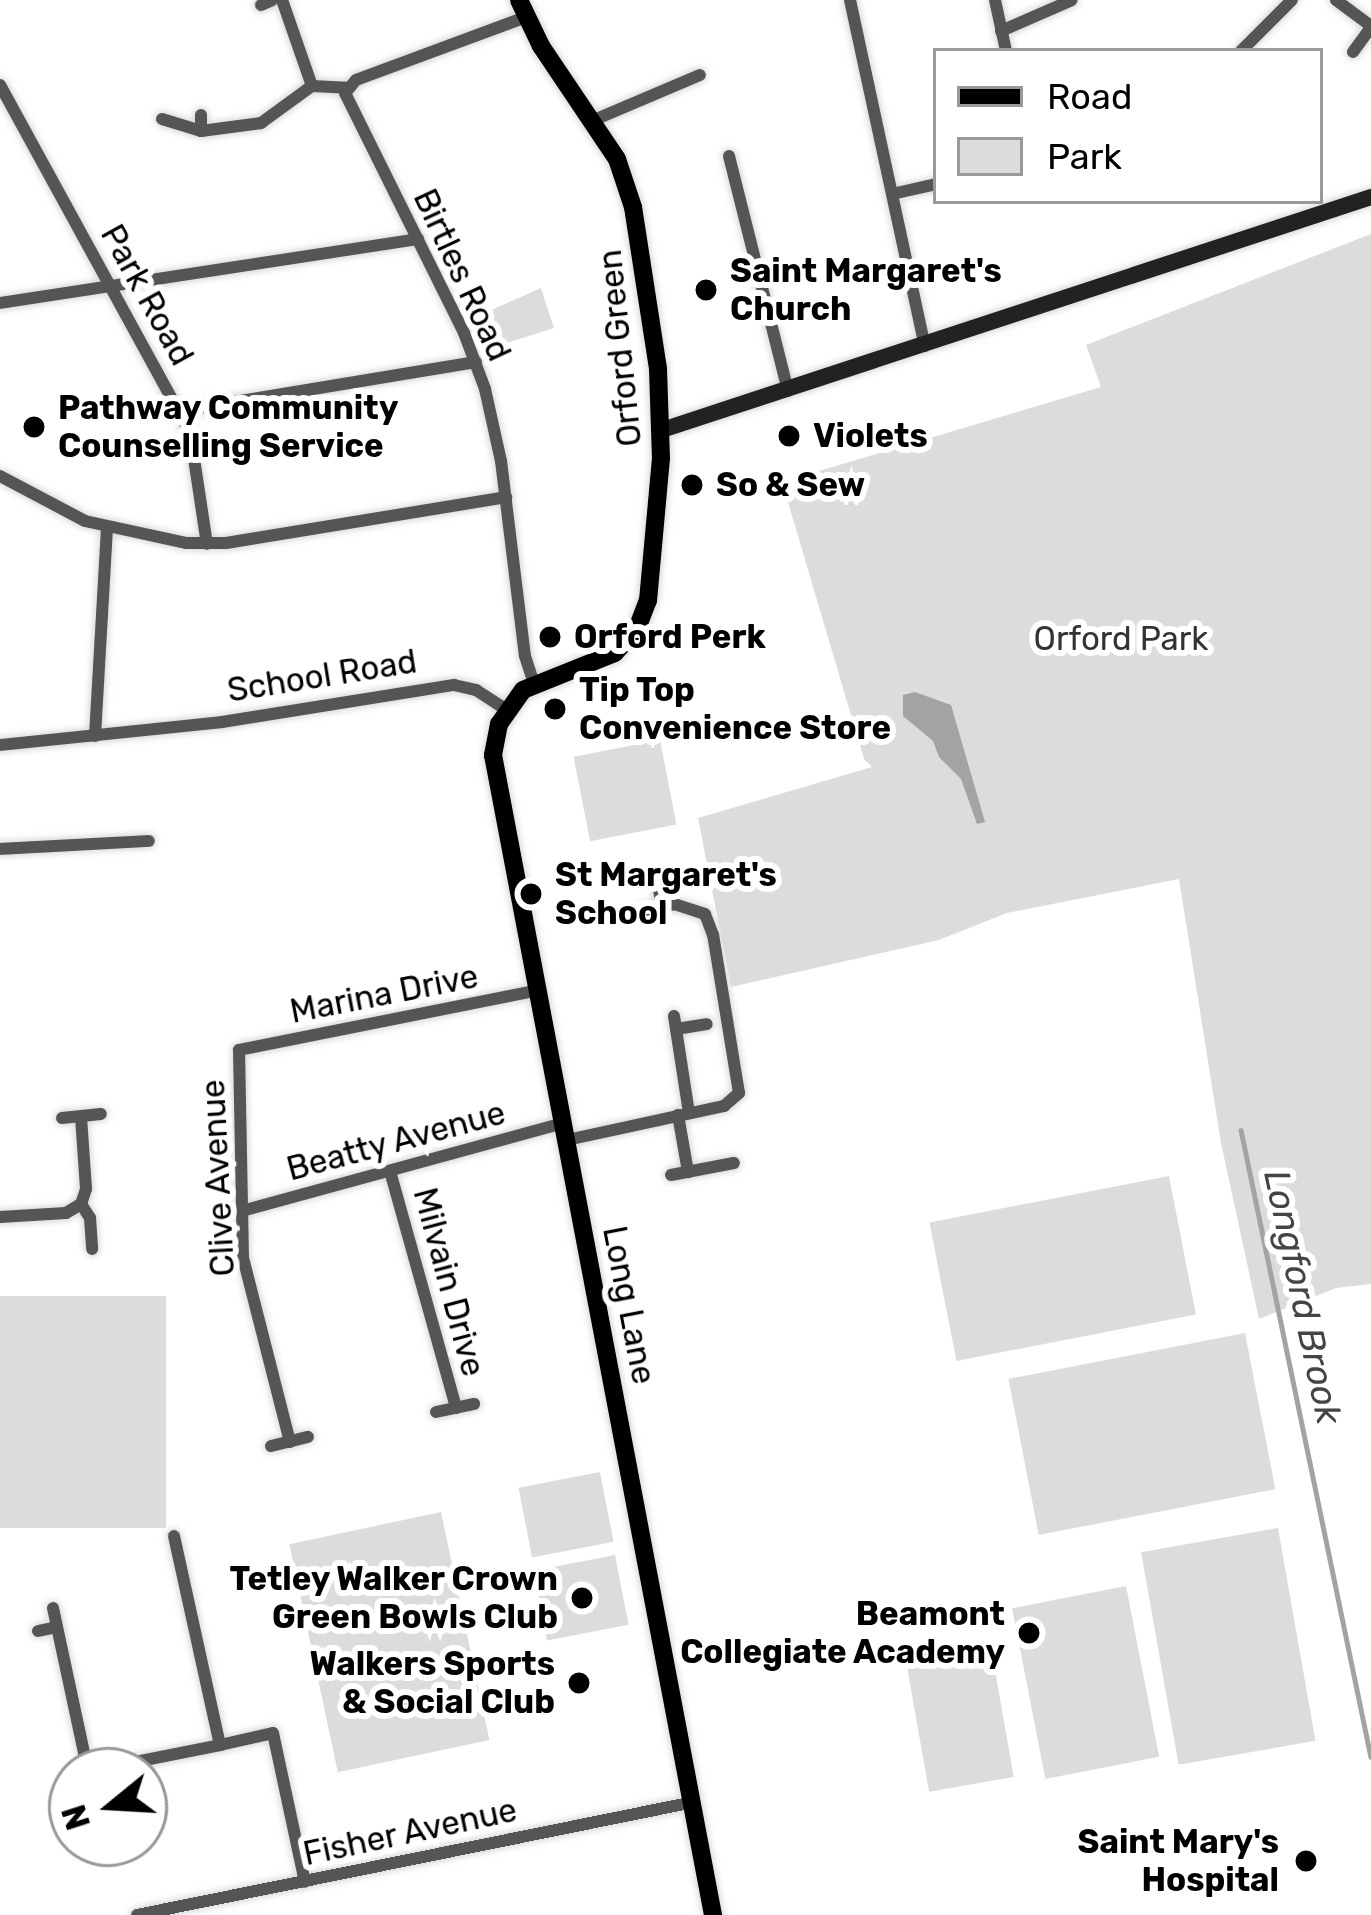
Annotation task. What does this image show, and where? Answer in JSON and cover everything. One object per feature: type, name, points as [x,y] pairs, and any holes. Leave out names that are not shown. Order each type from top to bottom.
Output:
[{"type":"main road","name":"Orford Green","points":[[522,9],[617,159],[633,207],[662,430],[649,600],[626,642],[603,659],[534,683]]},
{"type":"main road","points":[[507,710],[534,683]]},
{"type":"main road","name":"Long Lane","points":[[507,710],[493,755],[713,1915]]},
{"type":"street","points":[[282,0],[312,86]]},
{"type":"street","points":[[850,0],[925,346]]},
{"type":"street","points":[[994,0],[1005,48]]},
{"type":"street","points":[[1001,31],[1072,0]]},
{"type":"street","points":[[1244,48],[1292,0]]},
{"type":"street","points":[[1336,0],[1371,27],[1352,52]]},
{"type":"street","points":[[162,119],[201,131],[261,122],[312,86],[347,88],[522,9]]},
{"type":"street","points":[[594,120],[700,75]]},
{"type":"street","name":"Park Road","points":[[0,85],[180,411],[196,452],[208,544]]},
{"type":"street","name":"Birtles Road","points":[[347,88],[346,99],[476,362],[506,497],[525,656],[534,683]]},
{"type":"street","points":[[201,115],[201,131]]},
{"type":"street","points":[[729,156],[788,392]]},
{"type":"street","points":[[892,194],[933,185]]},
{"type":"street","points":[[662,430],[1371,197]]},
{"type":"street","points":[[0,303],[418,238]]},
{"type":"street","points":[[180,411],[476,362]]},
{"type":"street","points":[[0,476],[63,511],[107,528],[208,544],[506,497]]},
{"type":"street","points":[[95,736],[107,528]]},
{"type":"street","name":"School Road","points":[[0,745],[454,686],[476,689],[507,710]]},
{"type":"street","points":[[0,849],[148,842]]},
{"type":"street","points":[[643,910],[662,906],[658,885]]},
{"type":"street","name":"Beatty Avenue","points":[[242,1211],[566,1131],[724,1106],[739,1093],[705,914],[684,905],[662,906]]},
{"type":"street","name":"Marina Drive","points":[[239,1050],[539,990]]},
{"type":"street","points":[[688,1172],[675,1023],[707,1024]]},
{"type":"street","name":"Clive Avenue","points":[[239,1050],[246,1276],[290,1442]]},
{"type":"street","points":[[62,1118],[101,1114]]},
{"type":"street","points":[[0,1217],[66,1213],[81,1204],[86,1189],[81,1117]]},
{"type":"street","points":[[670,1175],[734,1163]]},
{"type":"street","name":"Milvain Drive","points":[[390,1171],[456,1408]]},
{"type":"street","points":[[81,1204],[90,1218],[92,1249]]},
{"type":"street","name":"Milvain Drive","points":[[436,1412],[473,1404]]},
{"type":"street","points":[[271,1446],[308,1437]]},
{"type":"street","points":[[161,1554],[175,1544],[220,1745]]},
{"type":"street","points":[[53,1608],[84,1747]]},
{"type":"street","points":[[38,1631],[57,1628]]},
{"type":"street","points":[[168,1755],[273,1733],[305,1882]]},
{"type":"street","name":"Fisher Avenue","points":[[137,1915],[694,1802]]},
{"type":"green space","name":"Orford Park","points":[[1371,234],[1371,1284],[1336,1288],[1259,1319],[1221,1143],[1179,879],[1007,913],[939,940],[731,987],[698,818],[872,767],[864,759],[782,482],[1101,387],[1086,345]]},
{"type":"green space","points":[[541,288],[554,328],[494,347],[492,338],[481,342],[471,319]]},
{"type":"green space","points":[[660,740],[676,824],[590,841],[574,757]]},
{"type":"green space","points":[[1169,1176],[1196,1314],[956,1361],[929,1223]]},
{"type":"green space","points":[[0,1296],[166,1296],[166,1528],[0,1528]]},
{"type":"green space","points":[[1245,1333],[1275,1489],[1039,1535],[1008,1379]]},
{"type":"green space","name":"Tetley Walker Crown Green Bowls Club","points":[[600,1472],[614,1542],[532,1558],[519,1488]]},
{"type":"green space","points":[[441,1512],[489,1740],[338,1772],[289,1544]]},
{"type":"green space","points":[[1278,1528],[1316,1741],[1179,1765],[1141,1552]]},
{"type":"green space","name":"Tetley Walker Crown Green Bowls Club","points":[[615,1555],[629,1625],[547,1641],[534,1571]]},
{"type":"green space","points":[[1126,1586],[1159,1757],[1045,1779],[1012,1608]]},
{"type":"green space","points":[[990,1642],[1014,1777],[929,1792],[905,1657]]},
{"type":"shaded area","points":[[915,692],[951,705],[985,822],[977,824],[961,779],[939,757],[933,741],[903,716],[903,695]]},
{"type":"waterway","name":"Longford Brook","points":[[1241,1130],[1371,1757]]},
{"type":"place","name":"Saint Margaret's Church","points":[[706,290]]},
{"type":"place","name":"Pathway Community Counselling Service","points":[[34,427]]},
{"type":"place","name":"Violets","points":[[789,436]]},
{"type":"place","name":"So & Sew","points":[[692,485]]},
{"type":"place","name":"Orford Perk","points":[[550,637]]},
{"type":"place","name":"Tip Top Convenience Store","points":[[555,709]]},
{"type":"place","name":"St Margaret's School","points":[[531,894]]},
{"type":"place","name":"Tetley Walker Crown Green Bowls Club","points":[[582,1598]]},
{"type":"place","name":"Beamont Collegiate Academy","points":[[1029,1633]]},
{"type":"place","name":"Walkers Sports & Social Club","points":[[579,1683]]},
{"type":"place","name":"Saint Mary's Hospital","points":[[1306,1861]]}]
